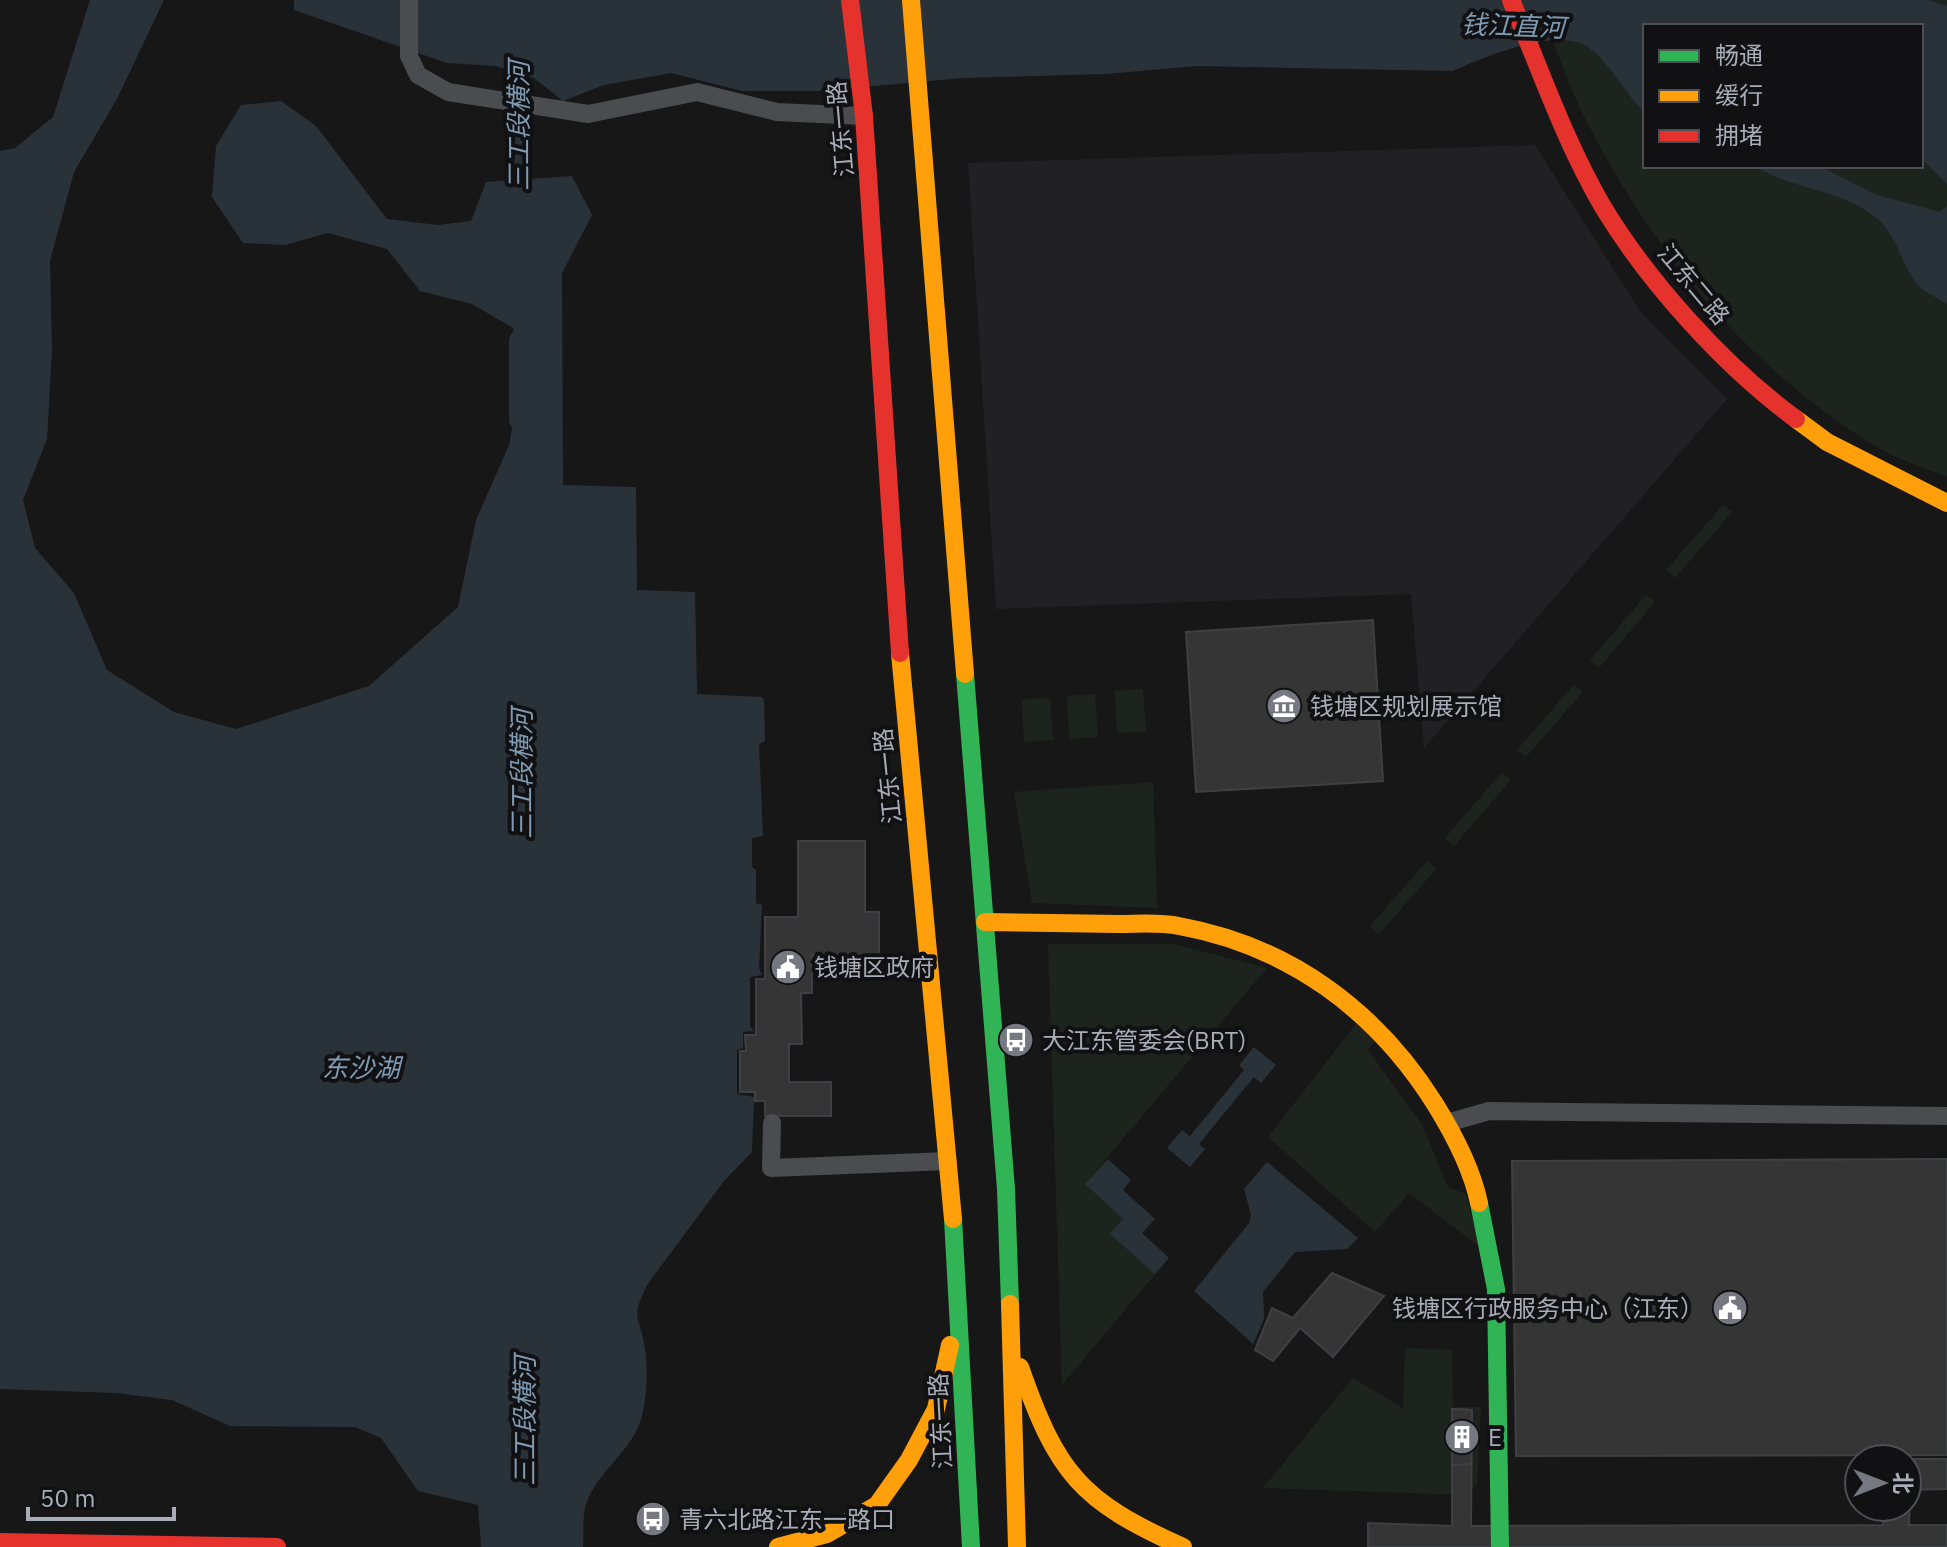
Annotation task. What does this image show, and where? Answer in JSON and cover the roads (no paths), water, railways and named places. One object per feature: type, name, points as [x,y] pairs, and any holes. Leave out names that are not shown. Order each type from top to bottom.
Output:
[{"type":"main road","name":"江东一路","points":[[850,0],[864,116],[901,673],[948,1161],[971,1547]]},
{"type":"main road","points":[[911,0],[1006,1189],[1017,1547]]},
{"type":"main road","name":"江东二路","points":[[1511,0],[1529,50],[1604,208],[1686,319],[1769,399],[1827,442],[1947,503]]},
{"type":"main road","points":[[985,922],[1177,925],[1237,941],[1276,957],[1328,985],[1364,1014],[1410,1064],[1447,1123],[1476,1187],[1496,1289],[1500,1547]]},
{"type":"main road","points":[[778,1547],[827,1534],[877,1505],[909,1460],[936,1409],[958,1310]]},
{"type":"main road","points":[[1011,1339],[1042,1433],[1072,1483],[1123,1522],[1183,1547]]},
{"type":"main road","points":[[0,1542],[277,1547]]},
{"type":"street","points":[[409,0],[409,56],[418,75],[448,92],[588,114],[697,92],[777,112],[864,116]]},
{"type":"street","points":[[1447,1123],[1489,1111],[1947,1116]]},
{"type":"street","points":[[772,1123],[771,1176],[948,1161]]},
{"type":"water","name":"东沙湖","points":[[90,0],[164,0],[117,99],[74,172],[50,261],[52,350],[47,439],[23,500],[35,548],[74,593],[107,670],[174,712],[236,729],[369,686],[458,607],[476,520],[509,445],[521,381],[513,328],[472,304],[420,291],[387,249],[328,233],[285,245],[243,243],[212,197],[216,146],[241,105],[281,101],[316,126],[387,219],[438,225],[471,221],[486,182],[572,176],[592,215],[562,273],[563,485],[636,487],[637,590],[695,592],[697,694],[762,697],[764,700],[765,741],[759,744],[763,836],[752,838],[756,903],[762,905],[759,968],[762,975],[750,977],[750,1026],[754,1031],[743,1032],[743,1048],[737,1050],[737,1094],[754,1097],[752,1152],[724,1181],[647,1285],[637,1312],[647,1374],[642,1416],[631,1440],[591,1492],[586,1504],[583,1547],[481,1547],[478,1505],[418,1491],[381,1438],[355,1427],[230,1426],[172,1400],[117,1393],[0,1389],[0,151],[15,148],[53,117]]},
{"type":"water","name":"钱江直河","points":[[294,0],[1928,0],[1947,6],[1947,184],[1923,160],[1923,24],[1643,24],[1643,109],[1588,47],[1575,41],[1558,40],[1521,46],[1453,71],[1197,66],[1106,74],[964,78],[818,91],[742,91],[671,73],[604,85],[563,101],[534,78],[496,66],[447,63],[294,10]]},
{"type":"water","points":[[1758,168],[1823,168],[1877,195],[1940,212],[1947,206],[1947,304],[1916,283],[1894,240],[1874,216],[1830,194]]},
{"type":"water","points":[[1254,1047],[1276,1065],[1261,1083],[1254,1077],[1199,1144],[1205,1149],[1190,1167],[1167,1148],[1182,1130],[1190,1136],[1244,1070],[1239,1065]]},
{"type":"water","points":[[1108,1159],[1131,1180],[1123,1190],[1155,1219],[1142,1233],[1169,1258],[1155,1274],[1110,1234],[1123,1219],[1085,1184]]},
{"type":"water","points":[[1267,1162],[1358,1238],[1347,1249],[1295,1252],[1263,1292],[1264,1319],[1253,1344],[1194,1291],[1249,1223],[1251,1215],[1244,1189]]},
{"type":"waterway","name":"三工段横河","points":[[517,0],[518,204]]},
{"type":"waterway","name":"三工段横河","points":[[519,340],[519,420]]},
{"type":"place","name":"钱塘区规划展示馆","points":[[1284,706]]},
{"type":"place","name":"钱塘区政府","points":[[788,967]]},
{"type":"place","name":"大江东管委会(BRT)","points":[[1016,1040]]},
{"type":"place","name":"钱塘区行政服务中心（江东）","points":[[1730,1308]]},
{"type":"place","name":"E","points":[[1462,1437]]},
{"type":"place","name":"青六北路江东一路口","points":[[653,1519]]}]
